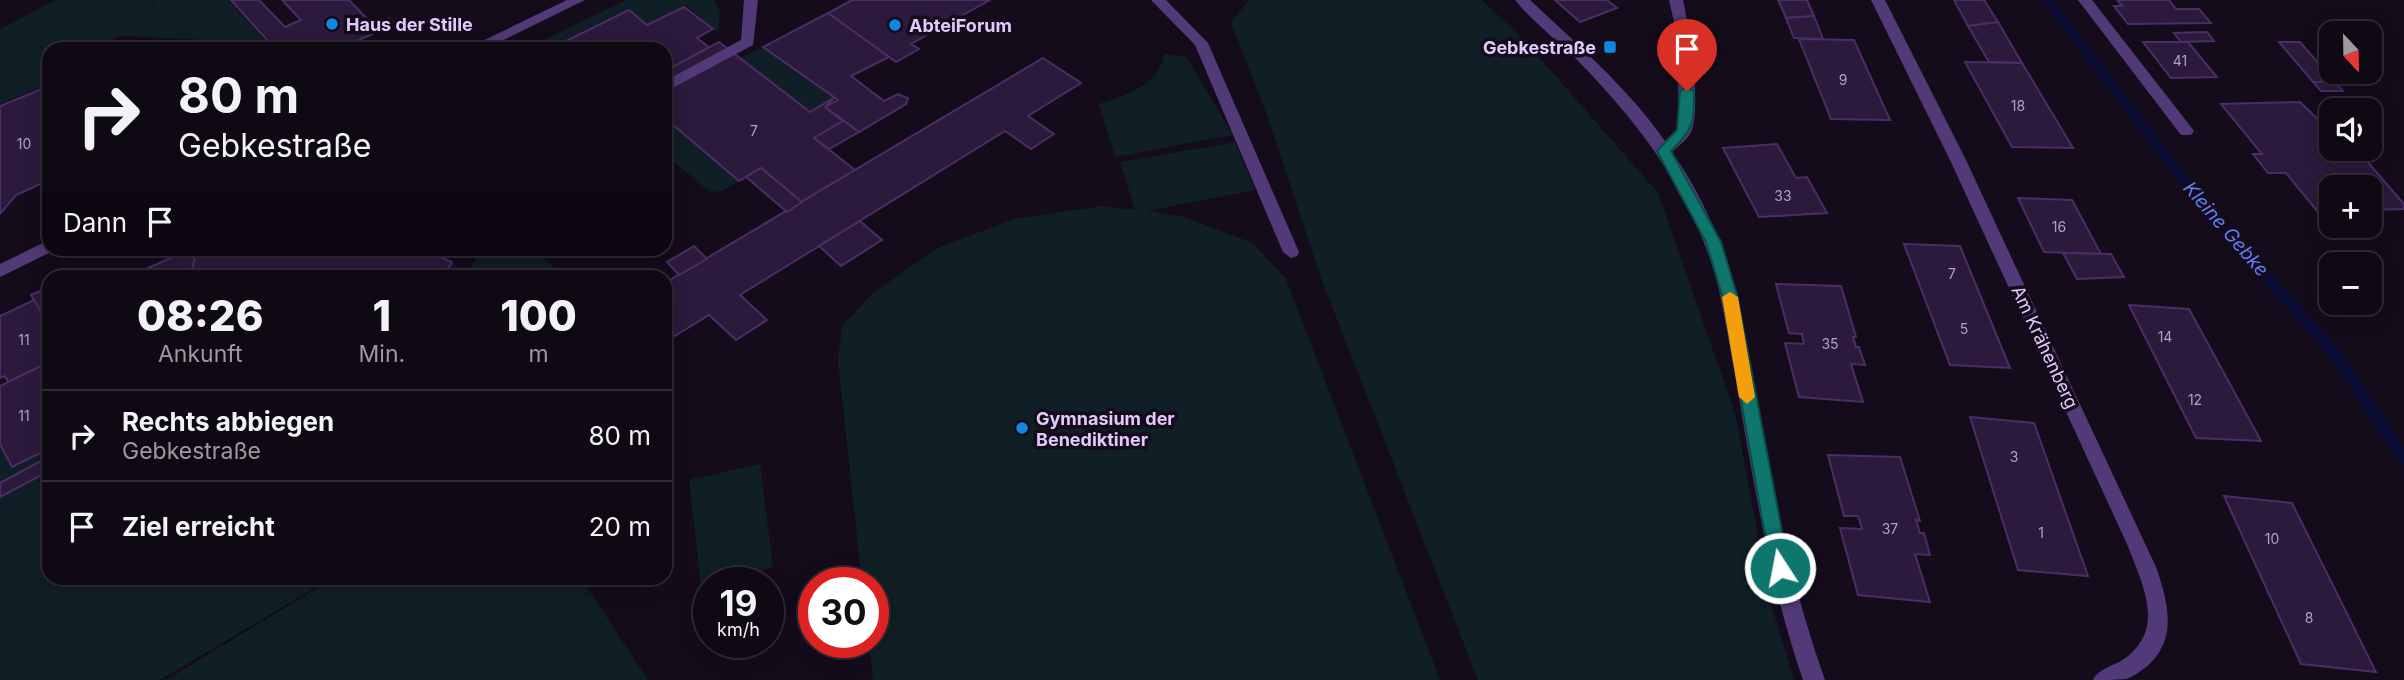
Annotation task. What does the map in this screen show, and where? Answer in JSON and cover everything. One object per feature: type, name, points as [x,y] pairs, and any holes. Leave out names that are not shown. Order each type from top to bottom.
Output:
[{"type":"street","points":[[488,42],[578,0]]},
{"type":"street","points":[[672,83],[748,42],[751,0]]},
{"type":"street","points":[[1158,0],[1201,43],[1291,252]]},
{"type":"street","points":[[1522,0],[1625,99],[1664,151],[1700,212],[1726,283],[1780,568],[1794,622],[1814,680]]},
{"type":"street","points":[[1664,151],[1683,132],[1687,121],[1684,34],[1676,0]]},
{"type":"street","name":"Am Krähenberg","points":[[1878,0],[1963,171],[2137,544],[2159,604],[2155,644],[2133,666],[2104,680]]},
{"type":"street","points":[[2085,0],[2186,131]]},
{"type":"street","points":[[0,271],[42,250]]},
{"type":"shaded area","points":[[56,0],[150,0],[163,23],[151,0],[228,0],[267,42],[123,36],[105,42],[42,42],[42,87],[0,104],[0,29]]},
{"type":"shaded area","points":[[626,0],[714,0],[720,11],[718,32],[685,5],[648,24],[629,10],[563,42],[539,42]]},
{"type":"shaded area","points":[[1249,0],[1482,0],[1524,40],[1658,193],[1735,413],[1771,604],[1794,680],[1478,680],[1321,278],[1268,118],[1231,22]]},
{"type":"shaded area","points":[[763,47],[835,97],[810,112],[741,58]]},
{"type":"shaded area","points":[[1164,54],[1186,57],[1233,135],[1115,157],[1099,104],[1149,81],[1161,65]]},
{"type":"shaded area","points":[[672,124],[739,181],[722,191],[710,192],[672,160]]},
{"type":"shaded area","points":[[1235,142],[1255,190],[1147,211],[1181,216],[1253,243],[1286,279],[1440,680],[873,680],[871,658],[889,658],[889,567],[860,567],[838,361],[842,326],[873,293],[936,249],[1013,219],[1103,206],[1135,210],[1120,162]]},
{"type":"shaded area","points":[[478,256],[541,256],[557,270],[469,270]]},
{"type":"shaded area","points":[[452,262],[461,270],[447,270]]},
{"type":"shaded area","points":[[0,444],[12,467],[42,452],[42,460],[0,483]]},
{"type":"shaded area","points":[[760,464],[773,567],[699,567],[689,480]]},
{"type":"shaded area","points":[[42,475],[42,585],[319,585],[160,680],[0,680],[0,497]]},
{"type":"shaded area","points":[[322,585],[586,585],[648,680],[166,680]]},
{"type":"building","name":"Haus der Stille","points":[[231,0],[259,0],[285,27],[301,20],[282,0],[349,0],[373,25],[389,18],[395,24],[355,42],[269,42]]},
{"type":"building","name":"AbteiForum","points":[[852,0],[990,0],[911,44],[919,49],[896,62],[828,13]]},
{"type":"building","points":[[1555,0],[1607,0],[1617,8],[1580,22]]},
{"type":"building","points":[[1778,0],[1807,0],[1814,16],[1786,18]]},
{"type":"building","points":[[1954,0],[1984,0],[1998,22],[1968,26]]},
{"type":"building","points":[[2117,0],[2169,0],[2176,9],[2199,9],[2211,23],[2128,24],[2114,6],[2122,6]]},
{"type":"building","points":[[684,7],[713,29],[697,38],[710,48],[672,67],[672,42],[564,42],[629,10],[647,25]]},
{"type":"building","points":[[828,13],[889,57],[851,76],[884,101],[898,94],[908,98],[906,104],[859,132],[825,107],[838,100],[763,47]]},
{"type":"building","points":[[1814,16],[1823,39],[1794,38],[1786,18]]},
{"type":"building","points":[[1998,22],[2022,63],[1989,62],[1968,26]]},
{"type":"building","points":[[2207,32],[2214,41],[2181,42],[2174,33]]},
{"type":"building","points":[[1799,39],[1854,40],[1890,120],[1831,119]]},
{"type":"building","points":[[719,42],[810,112],[835,97],[825,107],[843,121],[814,138],[855,170],[802,202],[761,168],[739,181],[672,124],[672,67]]},
{"type":"building","points":[[2143,42],[2188,42],[2217,77],[2171,78]]},
{"type":"building","points":[[2279,42],[2300,42],[2319,64],[2319,82],[2313,82]]},
{"type":"building","points":[[1043,58],[1081,83],[1028,116],[1054,134],[1031,149],[1005,131],[740,295],[767,320],[736,340],[709,315],[672,338],[672,279]]},
{"type":"building","points":[[1965,62],[2022,63],[2073,148],[2012,147]]},
{"type":"building","points":[[2313,82],[2337,84],[2343,91],[2321,91]]},
{"type":"building","points":[[42,89],[42,183],[16,195],[0,214],[0,106]]},
{"type":"building","points":[[2300,102],[2319,120],[2319,161],[2367,161],[2379,175],[2319,175],[2317,211],[2286,173],[2268,173],[2253,154],[2262,154],[2221,104]]},
{"type":"building","points":[[825,107],[859,132],[829,149],[814,138],[843,121]]},
{"type":"building","points":[[1777,144],[1796,178],[1807,177],[1827,213],[1759,217],[1723,148]]},
{"type":"building","points":[[761,168],[802,202],[787,212],[746,177]]},
{"type":"building","points":[[2382,179],[2404,204],[2404,209],[2382,210]]},
{"type":"building","points":[[2018,198],[2072,200],[2101,254],[2044,252]]},
{"type":"building","points":[[860,221],[882,240],[841,266],[819,246]]},
{"type":"building","points":[[1904,244],[1960,246],[2010,368],[1950,365]]},
{"type":"building","points":[[694,246],[707,259],[679,275],[667,262]]},
{"type":"building","points":[[2063,253],[2111,254],[2124,277],[2077,279]]},
{"type":"building","points":[[175,256],[195,256],[192,270],[144,270]]},
{"type":"building","points":[[195,256],[437,256],[452,262],[447,270],[192,270]]},
{"type":"building","points":[[1776,284],[1841,286],[1856,337],[1853,337],[1856,347],[1859,347],[1865,365],[1851,364],[1863,402],[1799,397],[1785,343],[1804,344],[1802,334],[1789,333]]},
{"type":"building","points":[[42,290],[42,313],[31,295]]},
{"type":"building","points":[[34,300],[42,313],[42,365],[8,382],[5,376],[0,378],[0,316]]},
{"type":"building","points":[[2129,305],[2189,309],[2261,441],[2196,438]]},
{"type":"building","points":[[42,365],[42,452],[12,467],[0,444],[0,386]]},
{"type":"building","points":[[1970,417],[2034,423],[2088,576],[2018,570]]},
{"type":"building","points":[[1828,455],[1900,457],[1920,521],[1916,520],[1920,533],[1924,533],[1930,555],[1915,554],[1930,602],[1858,595],[1840,528],[1862,529],[1858,516],[1844,516]]},
{"type":"building","points":[[42,460],[42,475],[0,497],[0,483]]},
{"type":"building","points":[[2224,496],[2292,503],[2376,672],[2301,664]]},
{"type":"waterway","name":"Kleine Gebke","points":[[2047,0],[2201,203],[2336,355],[2404,459]]},
{"type":"slow traffic","points":[[1730,297],[1747,397]]},
{"type":"place","name":"Haus der Stille","points":[[332,24]]},
{"type":"place","name":"AbteiForum","points":[[895,25]]},
{"type":"place","name":"Gebkestraße","points":[[1610,47]]},
{"type":"place","name":"Gymnasium der Benediktiner","points":[[1022,428]]},
{"type":"route","points":[[1687,91],[1687,121],[1683,132],[1664,151],[1700,212],[1720,261],[1729,295],[1780,568]]}]
